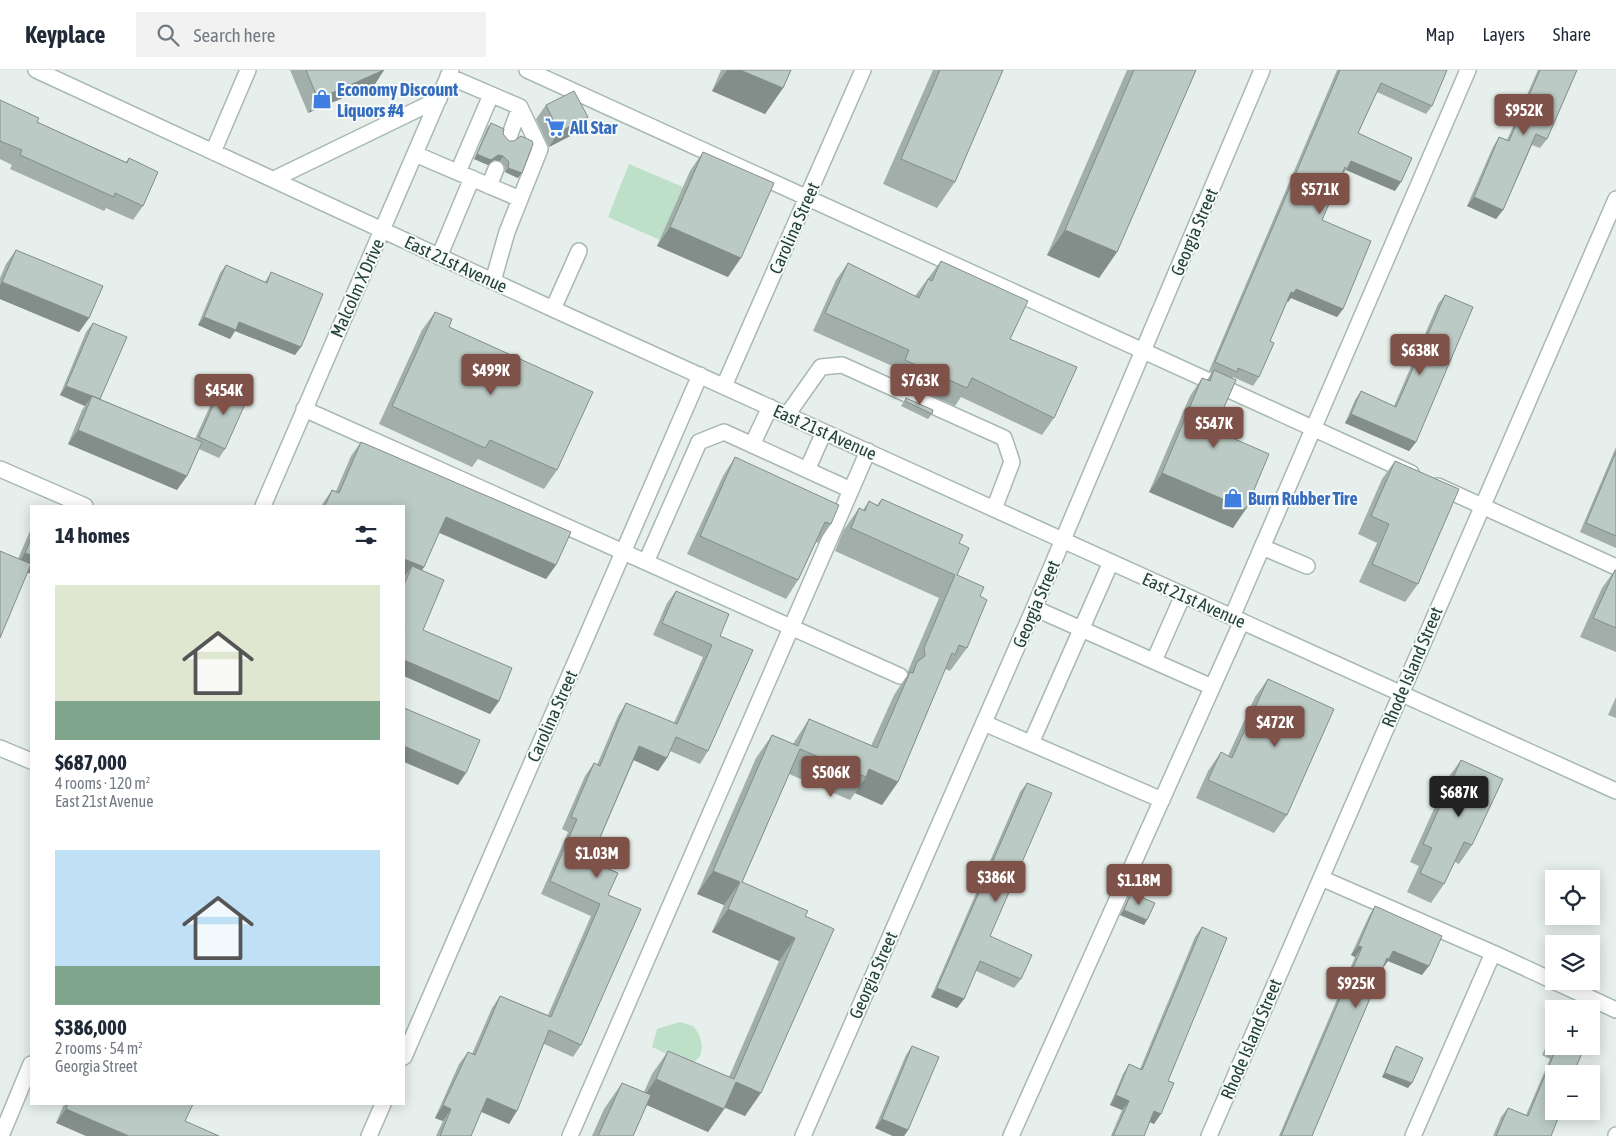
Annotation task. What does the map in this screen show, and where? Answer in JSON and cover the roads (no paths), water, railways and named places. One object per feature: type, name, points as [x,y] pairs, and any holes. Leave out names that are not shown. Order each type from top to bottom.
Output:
[{"type":"street","points":[[213,152],[248,70]]},
{"type":"street","points":[[527,70],[1616,567]]},
{"type":"street","name":"Carolina Street","points":[[724,386],[863,70]]},
{"type":"street","name":"Georgia Street","points":[[803,1136],[1034,608],[1262,70]]},
{"type":"street","points":[[1011,1136],[1212,687],[1262,547],[1468,70]]},
{"type":"street","name":"East 21st Avenue","points":[[42,72],[554,309],[1616,791]]},
{"type":"street","points":[[450,73],[491,95],[520,107],[540,149],[507,232],[493,281]]},
{"type":"street","name":"Malcolm X Drive","points":[[263,505],[450,73]]},
{"type":"street","points":[[440,256],[491,95]]},
{"type":"street","points":[[274,179],[439,99]]},
{"type":"street","points":[[509,137],[520,107]]},
{"type":"street","points":[[415,154],[520,199]]},
{"type":"street","points":[[489,186],[496,169]]},
{"type":"street","name":"Rhode Island Street","points":[[1209,1136],[1616,199]]},
{"type":"street","points":[[554,309],[579,250]]},
{"type":"street","points":[[787,415],[820,367],[842,365],[914,397],[1004,438],[1012,462],[994,509]]},
{"type":"street","name":"Carolina Street","points":[[405,1055],[700,375]]},
{"type":"street","points":[[752,445],[770,407]]},
{"type":"street","points":[[304,409],[900,676]]},
{"type":"street","points":[[646,562],[699,442],[724,432],[851,490]]},
{"type":"street","points":[[807,470],[824,432]]},
{"type":"street","points":[[670,443],[694,454]]},
{"type":"street","points":[[570,1136],[868,452]]},
{"type":"street","points":[[0,469],[83,505]]},
{"type":"street","points":[[647,496],[670,507]]},
{"type":"street","points":[[1262,547],[1307,566]]},
{"type":"street","points":[[1031,743],[1111,562]]},
{"type":"street","points":[[1154,661],[1183,595]]},
{"type":"street","points":[[1034,608],[1212,687]]},
{"type":"street","points":[[984,723],[1162,800]]},
{"type":"street","points":[[0,748],[30,761]]},
{"type":"street","points":[[1321,878],[1493,953],[1616,1010]]},
{"type":"street","points":[[1413,1136],[1493,953]]},
{"type":"street","points":[[1,1136],[30,1066]]},
{"type":"street","points":[[369,1136],[383,1105]]},
{"type":"place","name":"Economy Discount Liquors #4","points":[[322,99]]},
{"type":"place","name":"All Star","points":[[555,127]]},
{"type":"place","name":"Burn Rubber Tire","points":[[1233,498]]}]
